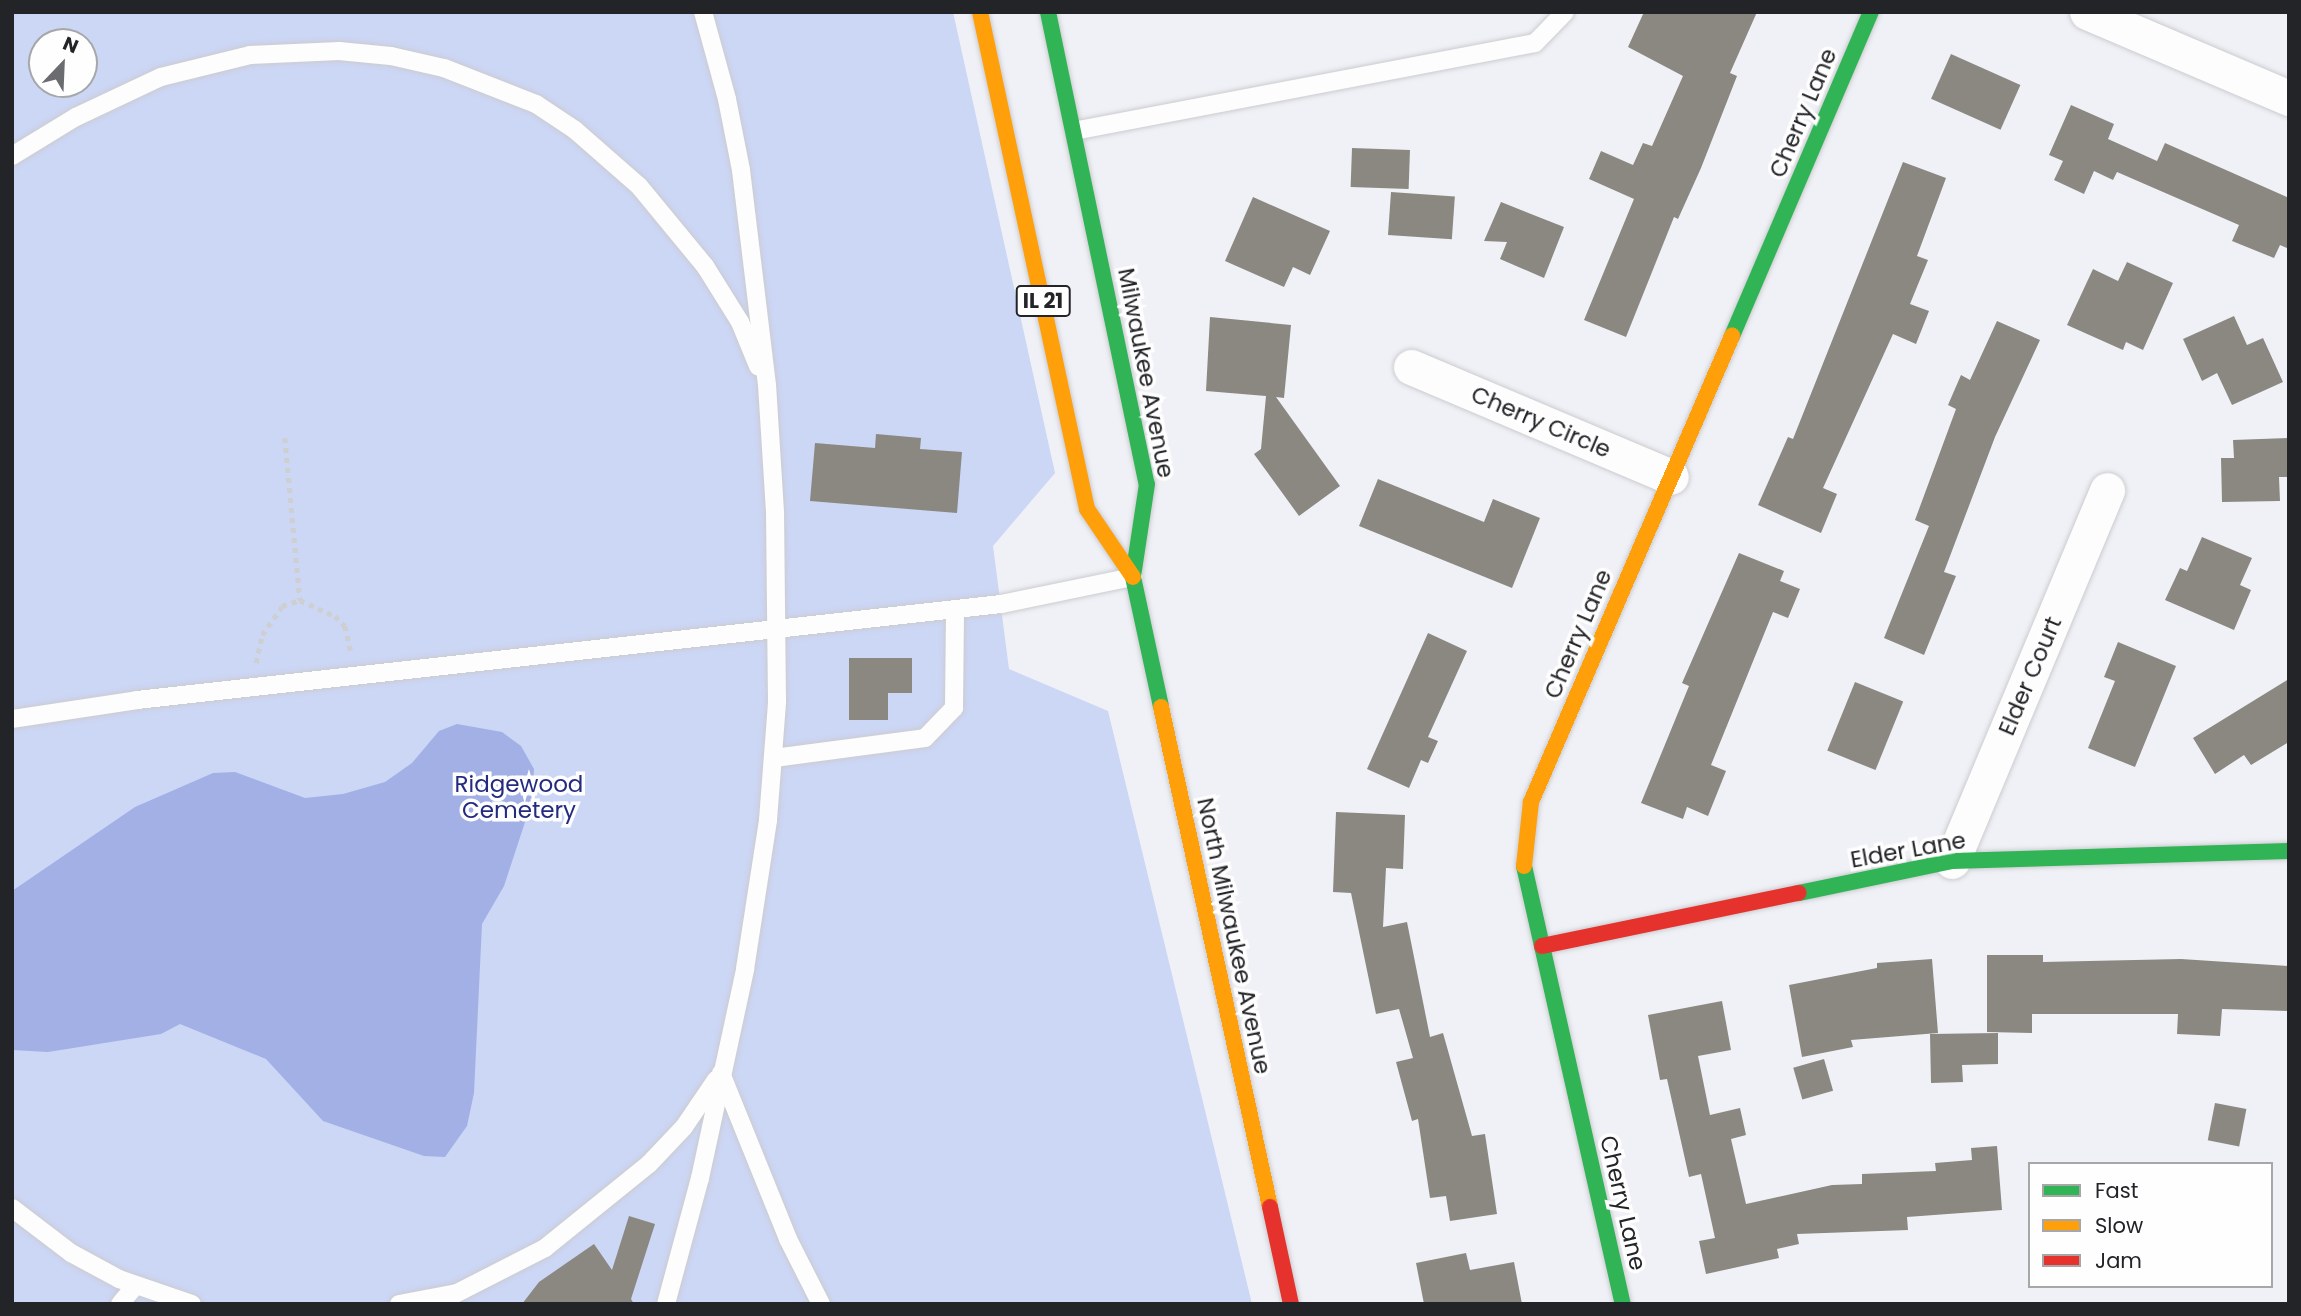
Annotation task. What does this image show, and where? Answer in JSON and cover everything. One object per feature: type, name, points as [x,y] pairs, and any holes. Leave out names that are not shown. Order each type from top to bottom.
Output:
[{"type":"street","name":"IL 21","points":[[980,12],[1087,509],[1133,577]]},
{"type":"street","name":"Milwaukee Avenue","points":[[1048,12],[1147,484],[1133,577]]},
{"type":"street","name":"Cherry Lane","points":[[1623,1304],[1523,871],[1531,802],[1871,12]]},
{"type":"street","points":[[2087,12],[2289,98]]},
{"type":"street","name":"Cherry Circle","points":[[1411,367],[1671,477]]},
{"type":"street","name":"Elder Court","points":[[1952,861],[2107,490]]},
{"type":"street","name":"North Milwaukee Avenue","points":[[1133,577],[1291,1304]]},
{"type":"street","name":"Elder Lane","points":[[1542,946],[1952,861],[2289,851]]},
{"type":"lane","points":[[666,1304],[721,1073],[758,895],[774,758],[778,631],[767,385],[741,170],[727,99],[703,12]]},
{"type":"lane","points":[[1074,131],[1535,43],[1565,12]]},
{"type":"lane","points":[[12,156],[76,117],[161,77],[250,55],[339,51],[391,56],[444,68],[536,104],[575,130],[639,186],[705,265],[740,322],[767,385]]},
{"type":"lane","points":[[12,719],[250,688],[955,610],[1133,577]]},
{"type":"lane","points":[[774,758],[925,738],[954,708],[955,610]]},
{"type":"lane","points":[[399,1304],[439,1301],[502,1273],[595,1211],[649,1164],[684,1127],[721,1073]]},
{"type":"lane","points":[[721,1073],[788,1239],[821,1304]]},
{"type":"lane","points":[[12,1208],[71,1253],[135,1286],[192,1304]]},
{"type":"lane","points":[[120,1303],[135,1286]]},
{"type":"path","points":[[285,438],[300,600]]},
{"type":"path","points":[[250,688],[262,635],[282,606],[300,600],[335,615],[345,626],[356,676]]},
{"type":"green space","name":"Ridgewood Cemetery","points":[[12,12],[953,12],[1055,473],[993,546],[1009,669],[1108,711],[1252,1304],[12,1304]]},
{"type":"water","points":[[457,724],[502,732],[521,746],[534,769],[532,801],[504,886],[482,924],[474,1093],[467,1126],[445,1157],[424,1156],[323,1121],[266,1059],[180,1024],[161,1034],[48,1052],[12,1050],[12,891],[135,807],[213,773],[235,772],[305,798],[343,794],[385,782],[412,763],[439,731]]},
{"type":"building","points":[[1644,12],[1757,12],[1730,73],[1737,76],[1701,168],[1678,219],[1674,217],[1626,337],[1584,320],[1634,199],[1589,179],[1601,151],[1633,165],[1643,143],[1652,146],[1683,76],[1628,47]]},
{"type":"building","points":[[1951,54],[2020,85],[2000,130],[1931,99]]},
{"type":"building","points":[[2071,105],[2114,124],[2108,139],[2157,161],[2165,143],[2289,198],[2289,249],[2280,245],[2274,258],[2232,241],[2239,225],[2117,172],[2113,180],[2094,171],[2084,194],[2054,180],[2063,161],[2049,155]]},
{"type":"building","points":[[1352,148],[1410,150],[1409,189],[1351,187]]},
{"type":"building","points":[[1903,162],[1946,178],[1917,256],[1928,260],[1910,304],[1929,311],[1916,344],[1893,334],[1823,488],[1837,494],[1821,533],[1758,505],[1788,437],[1793,439]]},
{"type":"building","points":[[1391,192],[1455,196],[1452,239],[1388,235]]},
{"type":"building","points":[[1253,197],[1330,231],[1310,275],[1293,267],[1284,287],[1225,261]]},
{"type":"building","points":[[1501,202],[1564,227],[1544,278],[1500,259],[1507,242],[1484,241]]},
{"type":"building","points":[[2127,262],[2173,283],[2143,350],[2126,342],[2123,350],[2067,325],[2093,269],[2118,281]]},
{"type":"building","points":[[2234,316],[2247,345],[2263,338],[2283,382],[2232,405],[2217,373],[2202,381],[2183,339]]},
{"type":"building","points":[[1210,317],[1291,325],[1284,398],[1276,397],[1340,486],[1299,516],[1254,454],[1261,449],[1266,396],[1206,391]]},
{"type":"building","points":[[1997,321],[2040,340],[1995,437],[1944,572],[1956,576],[1924,655],[1884,638],[1929,526],[1915,520],[1956,409],[1948,405],[1961,375],[1970,380]]},
{"type":"building","points":[[876,434],[921,438],[920,449],[962,452],[957,513],[810,501],[815,443],[875,448]]},
{"type":"building","points":[[2289,438],[2289,477],[2279,477],[2280,501],[2222,502],[2221,458],[2234,458],[2233,440]]},
{"type":"building","points":[[1378,479],[1484,522],[1493,499],[1540,518],[1512,588],[1359,526]]},
{"type":"building","points":[[2202,537],[2252,558],[2240,585],[2251,590],[2234,630],[2165,600],[2180,568],[2187,571]]},
{"type":"building","points":[[1739,553],[1784,571],[1780,581],[1800,589],[1788,618],[1773,612],[1711,765],[1726,771],[1708,816],[1687,807],[1683,819],[1641,803],[1689,686],[1682,683]]},
{"type":"building","points":[[1428,633],[1467,651],[1428,737],[1438,741],[1428,763],[1421,760],[1409,788],[1367,769]]},
{"type":"building","points":[[2118,642],[2176,666],[2135,767],[2088,748],[2115,681],[2104,677]]},
{"type":"building","points":[[849,658],[912,658],[912,693],[888,693],[888,720],[849,720]]},
{"type":"building","points":[[2289,679],[2289,742],[2251,765],[2244,755],[2215,774],[2193,738]]},
{"type":"building","points":[[1855,682],[1903,701],[1875,770],[1827,751]]},
{"type":"building","points":[[1336,812],[1405,815],[1403,869],[1386,868],[1383,927],[1407,922],[1430,1037],[1443,1033],[1472,1136],[1485,1134],[1497,1214],[1450,1221],[1446,1196],[1430,1198],[1418,1119],[1412,1121],[1396,1062],[1413,1058],[1399,1009],[1376,1014],[1351,893],[1333,892]]},
{"type":"building","points":[[1987,955],[2043,955],[2043,962],[2181,959],[2289,966],[2289,1011],[2222,1009],[2220,1036],[2177,1034],[2178,1014],[2032,1014],[2032,1033],[1987,1032]]},
{"type":"building","points":[[1932,959],[1938,1033],[1851,1040],[1853,1047],[1802,1057],[1789,985],[1877,968],[1877,963]]},
{"type":"building","points":[[1722,1001],[1731,1050],[1698,1056],[1710,1115],[1740,1108],[1746,1135],[1731,1139],[1746,1204],[1832,1185],[1862,1184],[1862,1174],[1936,1171],[1935,1163],[1972,1160],[1971,1148],[1997,1146],[2002,1210],[1907,1217],[1908,1230],[1797,1234],[1799,1244],[1777,1249],[1779,1258],[1706,1274],[1699,1241],[1715,1238],[1701,1174],[1689,1177],[1667,1079],[1660,1080],[1648,1015]]},
{"type":"building","points":[[1998,1033],[1998,1064],[1962,1065],[1963,1082],[1931,1083],[1930,1034]]},
{"type":"building","points":[[1824,1059],[1833,1091],[1802,1100],[1793,1068]]},
{"type":"building","points":[[2215,1103],[2246,1109],[2239,1146],[2208,1140]]},
{"type":"building","points":[[629,1216],[655,1224],[631,1299],[634,1304],[522,1304],[539,1282],[594,1244],[612,1270]]},
{"type":"building","points":[[1466,1253],[1470,1270],[1514,1262],[1522,1304],[1424,1304],[1416,1263]]},
{"type":"traffic: fast","points":[[1048,12],[1147,484],[1133,577],[1161,707]]},
{"type":"traffic: fast","points":[[1732,336],[1871,12]]},
{"type":"traffic: fast","points":[[1799,893],[1952,861],[2289,851]]},
{"type":"traffic: fast","points":[[1524,866],[1623,1304]]},
{"type":"traffic: slow","points":[[980,12],[1087,509],[1133,577]]},
{"type":"traffic: slow","points":[[1524,866],[1531,802],[1732,336]]},
{"type":"traffic: slow","points":[[1161,707],[1270,1207]]},
{"type":"traffic: jam","points":[[1542,946],[1799,893]]},
{"type":"traffic: jam","points":[[1270,1207],[1291,1304]]}]
